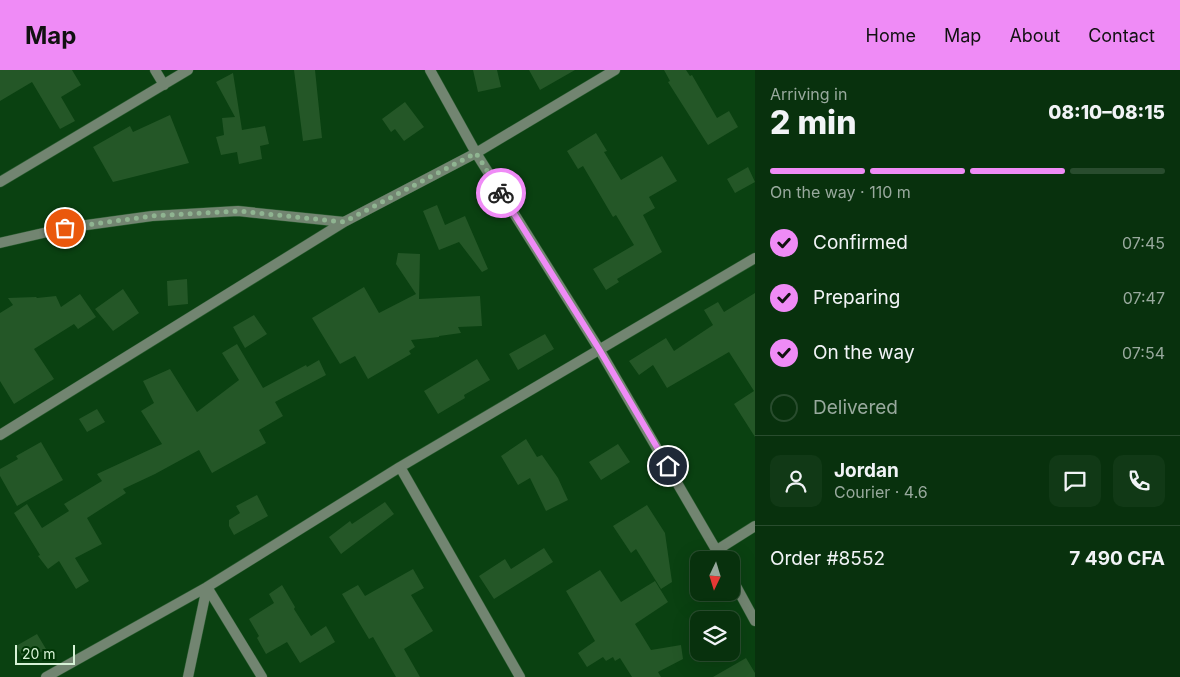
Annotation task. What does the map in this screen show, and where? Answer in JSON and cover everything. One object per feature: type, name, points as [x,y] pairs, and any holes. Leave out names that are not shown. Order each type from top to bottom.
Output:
[{"type":"street","points":[[155,70],[164,85]]},
{"type":"street","points":[[0,182],[188,70]]},
{"type":"street","points":[[430,70],[476,153],[599,349],[717,550],[755,526]]},
{"type":"street","points":[[0,435],[344,222],[476,153],[615,70]]},
{"type":"street","points":[[0,243],[65,228],[152,216],[238,211],[344,222]]},
{"type":"street","points":[[46,677],[207,587],[400,466],[755,258]]},
{"type":"street","points":[[400,466],[520,677]]},
{"type":"street","points":[[188,677],[207,587]]},
{"type":"street","points":[[207,587],[262,677]]},
{"type":"street","points":[[740,594],[755,621]]},
{"type":"building","points":[[0,70],[72,70],[81,85],[61,97],[75,121],[60,129],[32,82],[0,101]]},
{"type":"building","points":[[294,70],[315,70],[322,138],[303,141]]},
{"type":"building","points":[[473,70],[497,70],[501,87],[478,92]]},
{"type":"building","points":[[529,70],[575,70],[540,90]]},
{"type":"building","points":[[664,70],[686,70],[690,76],[692,75],[717,118],[729,111],[738,127],[708,145],[668,82],[670,81]]},
{"type":"building","points":[[233,73],[242,130],[265,126],[269,144],[260,146],[262,159],[239,164],[237,152],[221,155],[216,137],[224,135],[222,118],[235,117],[216,82]]},
{"type":"building","points":[[405,102],[424,127],[404,141],[395,129],[391,132],[382,119]]},
{"type":"building","points":[[170,115],[189,163],[113,182],[93,147],[130,126],[133,132]]},
{"type":"building","points":[[596,133],[607,151],[604,152],[621,180],[662,156],[677,181],[649,197],[655,208],[643,215],[662,252],[617,279],[619,282],[606,290],[593,269],[634,245],[616,215],[613,217],[583,166],[578,169],[567,151]]},
{"type":"building","points":[[748,167],[755,182],[735,193],[727,179]]},
{"type":"building","points":[[437,205],[445,225],[465,216],[488,269],[482,272],[459,242],[439,250],[423,211]]},
{"type":"building","points":[[398,253],[420,254],[419,299],[480,296],[482,326],[458,327],[461,333],[411,340],[415,347],[409,351],[411,354],[368,379],[355,356],[340,364],[312,318],[364,287],[379,313],[416,294],[396,264]]},
{"type":"building","points":[[187,279],[188,304],[168,306],[167,281]]},
{"type":"building","points":[[123,289],[139,313],[113,331],[95,309]]},
{"type":"building","points":[[755,293],[755,437],[734,404],[754,391],[729,352],[667,388],[653,365],[639,375],[629,361],[666,338],[674,351],[713,325],[704,310],[718,302],[724,312]]},
{"type":"building","points":[[80,294],[96,317],[78,329],[74,324],[34,349],[54,379],[14,404],[0,381],[0,313],[13,305],[8,298],[56,296],[61,307]]},
{"type":"building","points":[[254,315],[267,334],[245,348],[233,327]]},
{"type":"building","points":[[545,334],[554,349],[518,370],[509,354]]},
{"type":"building","points":[[237,344],[263,388],[319,360],[326,375],[275,402],[283,416],[259,430],[266,443],[212,473],[199,450],[123,489],[126,493],[87,518],[102,544],[75,558],[89,581],[76,589],[59,561],[48,569],[38,556],[40,555],[14,513],[27,504],[42,528],[69,511],[64,504],[102,481],[97,474],[162,444],[141,411],[154,403],[143,381],[170,369],[197,412],[239,380],[222,353]]},
{"type":"building","points":[[477,359],[490,380],[464,395],[465,398],[438,414],[424,391]]},
{"type":"building","points":[[97,409],[105,422],[87,432],[79,419]]},
{"type":"building","points":[[526,439],[537,457],[542,455],[558,478],[568,500],[546,511],[530,478],[518,485],[501,456]]},
{"type":"building","points":[[41,442],[63,480],[17,506],[0,476],[0,469],[18,459],[16,456]]},
{"type":"building","points":[[618,444],[630,462],[601,480],[589,462]]},
{"type":"building","points":[[257,495],[268,516],[234,535],[229,526],[229,520],[240,513],[236,506]]},
{"type":"building","points":[[385,502],[394,514],[341,554],[329,537],[350,521],[352,524]]},
{"type":"building","points":[[647,505],[665,533],[672,582],[661,589],[636,549],[631,553],[613,526]]},
{"type":"building","points":[[544,548],[553,562],[494,599],[479,576],[505,559],[511,569]]},
{"type":"building","points":[[413,569],[424,588],[411,595],[433,631],[404,649],[420,677],[396,677],[373,637],[369,639],[342,594],[358,585],[365,596]]},
{"type":"building","points":[[600,570],[621,602],[655,581],[668,602],[635,624],[651,650],[681,645],[683,659],[658,672],[661,677],[632,677],[620,658],[615,661],[613,657],[606,661],[603,657],[587,667],[578,653],[595,641],[566,591]]},
{"type":"building","points":[[282,585],[311,636],[326,626],[335,642],[300,663],[287,642],[266,654],[257,638],[259,636],[249,619],[274,603],[269,594]]},
{"type":"building","points":[[37,634],[46,649],[25,661],[16,646]]},
{"type":"building","points":[[746,658],[755,673],[755,677],[713,677]]},
{"type":"way so far","points":[[65,228],[152,216],[238,211],[344,222],[476,153],[501,193]]},
{"type":"route","points":[[501,193],[599,349],[668,466]]}]
